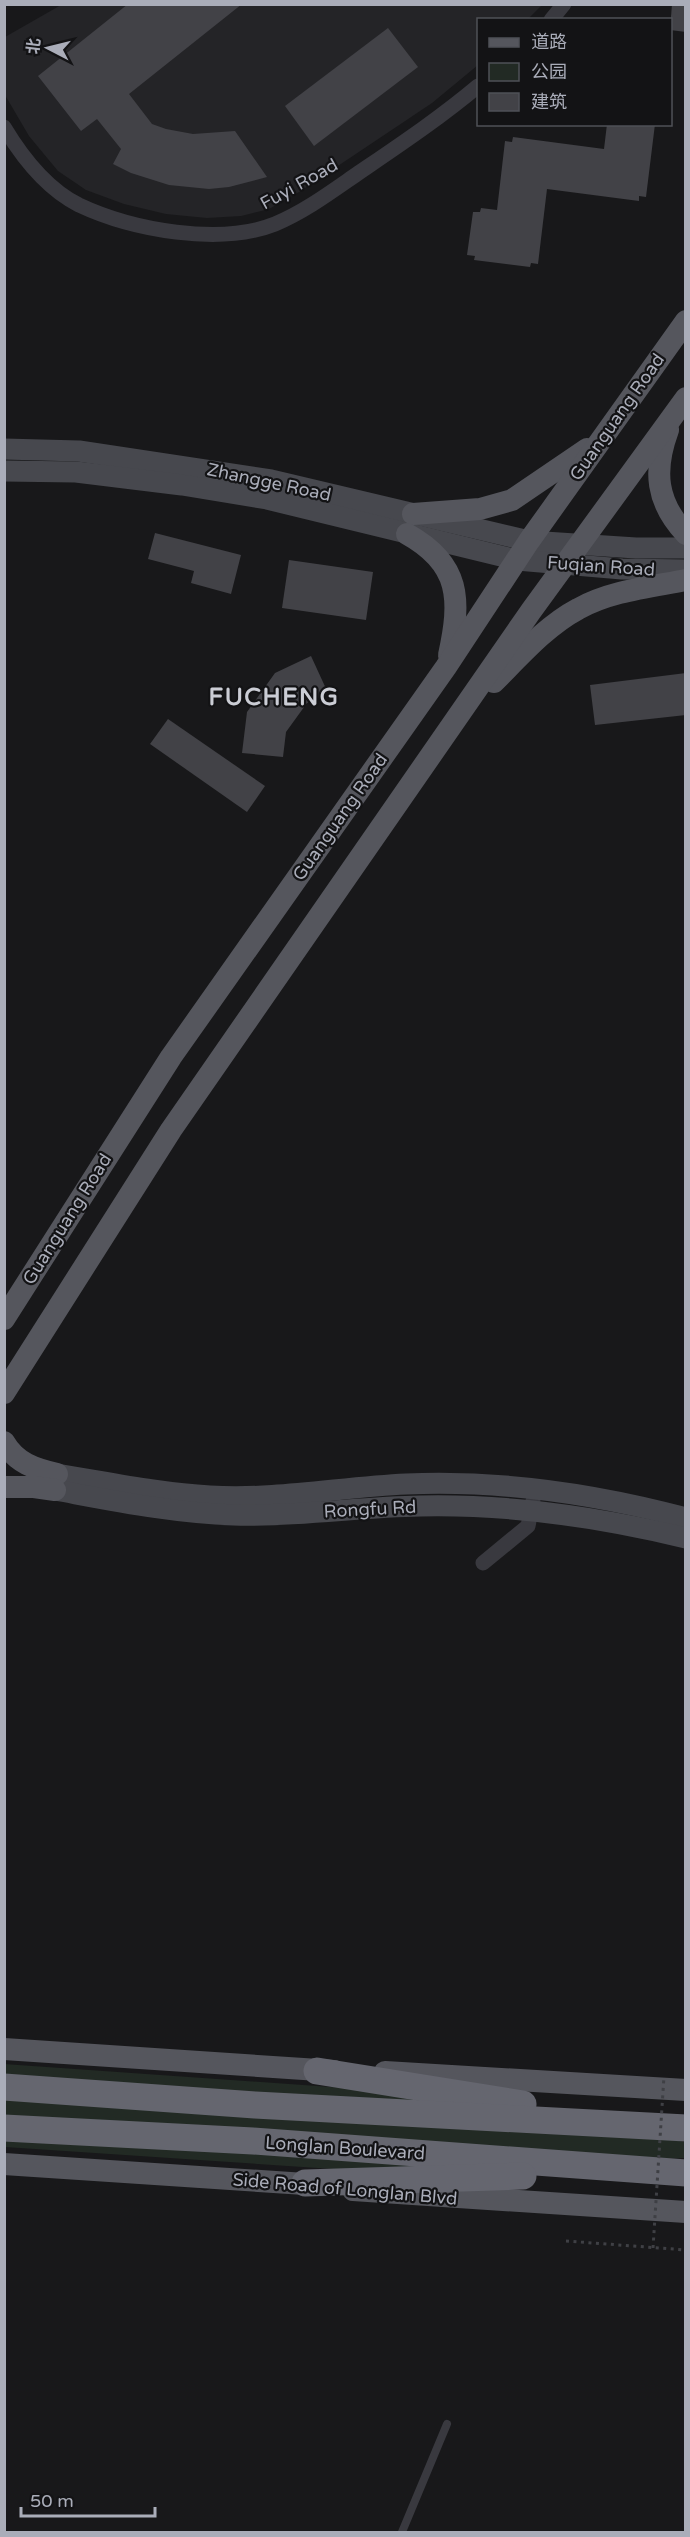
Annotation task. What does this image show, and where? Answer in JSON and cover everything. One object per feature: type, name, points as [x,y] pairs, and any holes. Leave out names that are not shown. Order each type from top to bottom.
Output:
[{"type":"highway","points":[[317,2071],[678,2127]]},
{"type":"highway","name":"Longlan Boulevard","points":[[4,2087],[255,2104],[678,2127]]},
{"type":"highway","name":"Longlan Boulevard","points":[[4,2128],[253,2141],[677,2172]]},
{"type":"highway","points":[[305,2183],[677,2172]]},
{"type":"main road","name":"Guanguang Road","points":[[4,1319],[171,1057],[446,668],[529,541],[686,321]]},
{"type":"main road","points":[[679,407],[662,459],[661,488],[666,511],[686,534]]},
{"type":"main road","points":[[4,1393],[171,1130],[564,564],[679,407]]},
{"type":"main road","points":[[446,668],[457,606],[454,584],[444,563],[410,524],[512,500],[599,441]]},
{"type":"main road","name":"Zhangge Road","points":[[4,449],[78,451],[187,465],[271,480],[516,560]]},
{"type":"main road","name":"Zhangge Road","points":[[4,471],[76,472],[193,487],[410,524],[529,541]]},
{"type":"main road","name":"Fuqian Road","points":[[529,541],[636,548],[686,548]]},
{"type":"main road","name":"Fuqian Road","points":[[516,560],[686,570]]},
{"type":"main road","points":[[456,718],[545,632],[578,608],[616,594],[686,580]]},
{"type":"main road","points":[[4,1442],[23,1463],[56,1482]]},
{"type":"main road","points":[[4,1487],[56,1482]]},
{"type":"main road","name":"Rongfu Rd","points":[[56,1482],[146,1507],[236,1515],[287,1515],[533,1501],[633,1505],[686,1518]]},
{"type":"main road","name":"Rongfu Rd","points":[[533,1501],[686,1538]]},
{"type":"main road","points":[[4,2049],[317,2071],[394,2072],[686,2090]]},
{"type":"main road","name":"Side Road of Longlan Blvd","points":[[4,2164],[305,2183],[382,2194],[686,2212]]},
{"type":"street","points":[[552,18],[564,4]]},
{"type":"street","name":"Fuyi Road","points":[[4,127],[15,146],[48,183],[78,204],[120,220],[163,230],[207,234],[244,231],[274,224],[308,207],[442,116],[477,87]]},
{"type":"street","points":[[483,1563],[528,1526],[533,1501]]},
{"type":"lane","points":[[402,2532],[447,2424]]},
{"type":"path","points":[[653,2248],[664,2076]]},
{"type":"path","points":[[566,2241],[686,2250]]},
{"type":"shaded area","points":[[61,5],[542,5],[529,18],[477,18],[477,66],[432,103],[299,192],[269,209],[241,216],[207,218],[166,214],[124,204],[86,190],[58,171],[29,136],[5,95],[5,37]]},
{"type":"green space","points":[[4,2064],[345,2088],[685,2142],[685,2158],[378,2172],[5,2147]]},
{"type":"building","points":[[128,4],[242,4],[129,94],[152,124],[166,129],[193,134],[235,131],[267,177],[229,187],[209,189],[169,185],[131,173],[113,164],[121,149],[97,119],[81,131],[38,76]]},
{"type":"building","points":[[672,4],[686,4],[686,32],[672,30]]},
{"type":"building","points":[[388,28],[418,67],[314,146],[285,106]]},
{"type":"building","points":[[607,126],[655,126],[646,197],[639,196],[639,201],[547,189],[538,264],[531,263],[530,267],[474,260],[475,256],[467,255],[473,212],[480,212],[481,208],[497,210],[505,141],[512,142],[513,137],[604,149]]},
{"type":"building","points":[[155,533],[241,555],[231,594],[191,583],[194,571],[148,559]]},
{"type":"building","points":[[289,560],[373,572],[366,620],[282,608]]},
{"type":"building","points":[[311,656],[328,693],[307,703],[286,732],[283,757],[242,753],[247,712],[275,673]]},
{"type":"building","points":[[686,673],[686,715],[595,725],[590,685]]},
{"type":"building","points":[[168,719],[265,786],[247,812],[150,744]]},
{"type":"district","name":"FUCHENG","points":[[274,697]]}]
